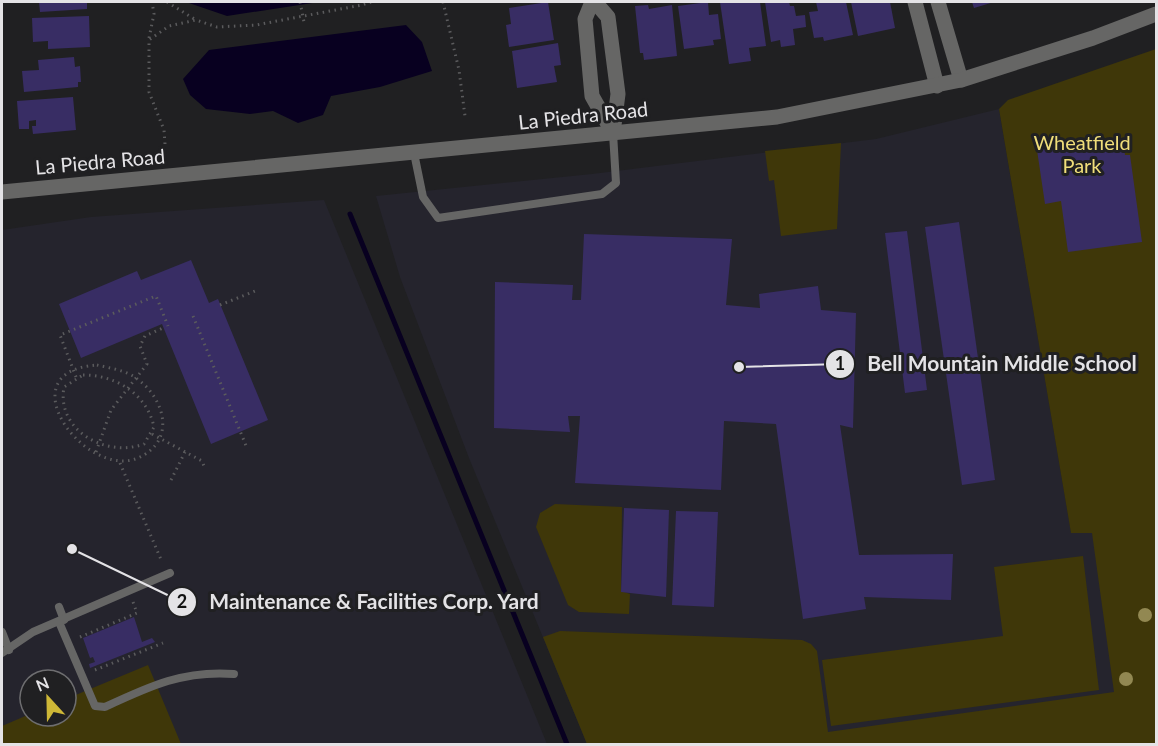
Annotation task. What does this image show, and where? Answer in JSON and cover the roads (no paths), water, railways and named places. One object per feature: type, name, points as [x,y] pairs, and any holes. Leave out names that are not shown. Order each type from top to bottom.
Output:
[{"type":"street","points":[[593,2],[608,17],[618,94],[613,133],[592,96],[585,19],[593,2]]},
{"type":"street","points":[[915,2],[936,86]]},
{"type":"street","points":[[939,2],[961,80]]},
{"type":"street","name":"La Piedra Road","points":[[2,192],[777,117],[961,80],[1093,38],[1156,14]]},
{"type":"lane","points":[[414,153],[423,197],[438,218],[602,194],[616,183],[613,133]]},
{"type":"lane","points":[[2,632],[5,651],[33,632],[170,573]]},
{"type":"lane","points":[[59,607],[62,621],[96,706],[105,706],[184,675],[206,671],[234,674]]},
{"type":"waterway","points":[[350,214],[567,744]]},
{"type":"place","name":"Bell Mountain Middle School","points":[[739,367]]},
{"type":"place","name":"Maintenance & Facilities Corp. Yard","points":[[72,549]]},
{"type":"park label","name":"Wheatfield Park","points":[[1082,154]]}]
